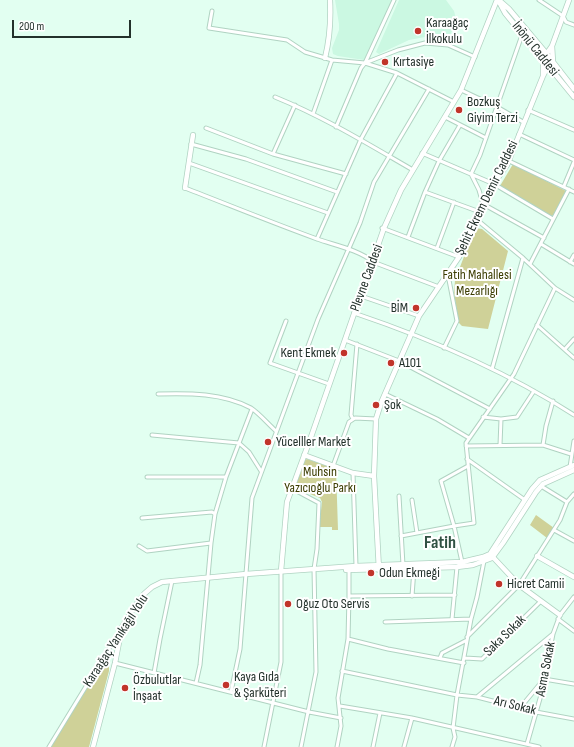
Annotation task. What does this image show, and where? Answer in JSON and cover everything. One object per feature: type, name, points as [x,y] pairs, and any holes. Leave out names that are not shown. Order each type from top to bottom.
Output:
[{"type":"street","points":[[325,58],[331,20],[330,0]]},
{"type":"street","points":[[336,126],[361,68],[365,63],[394,0]]},
{"type":"street","name":"İnönü Caddesi","points":[[498,0],[505,13],[522,35],[574,97]]},
{"type":"street","name":"İnönü Caddesi","points":[[498,0],[509,9],[574,89]]},
{"type":"street","name":"Plevne Caddesi","points":[[281,572],[287,502],[373,262],[383,228],[401,190],[461,90],[498,0]]},
{"type":"street","points":[[539,0],[563,16],[566,22],[574,25]]},
{"type":"street","points":[[543,76],[543,59],[552,46],[569,0]]},
{"type":"street","points":[[212,12],[209,28],[287,40],[305,52],[325,58],[365,63],[397,72],[454,102]]},
{"type":"street","points":[[471,174],[486,138],[522,35]]},
{"type":"street","points":[[365,63],[398,50],[425,43],[448,45],[475,57]]},
{"type":"street","points":[[548,66],[553,62],[552,46]]},
{"type":"street","points":[[312,114],[332,60]]},
{"type":"street","name":"Şehit Ekrem Demir Caddesi","points":[[379,568],[374,476],[376,419],[411,333],[420,316],[459,257],[483,204],[509,161],[523,122],[548,66]]},
{"type":"street","points":[[317,239],[361,139],[397,72]]},
{"type":"street","points":[[231,692],[240,649],[252,498],[318,319],[360,223],[374,182],[429,89]]},
{"type":"street","points":[[461,90],[497,107],[523,122]]},
{"type":"street","points":[[275,97],[295,105],[361,139],[413,170]]},
{"type":"street","points":[[273,154],[295,105]]},
{"type":"street","points":[[528,110],[574,130]]},
{"type":"street","points":[[445,117],[486,138]]},
{"type":"street","points":[[408,237],[425,192],[439,161],[460,124]]},
{"type":"street","points":[[206,128],[273,154],[346,174]]},
{"type":"street","points":[[519,134],[574,161],[564,186]]},
{"type":"street","points":[[192,135],[185,188],[317,239],[348,249],[370,259],[373,262],[439,287]]},
{"type":"street","points":[[191,144],[246,159],[337,192]]},
{"type":"street","points":[[422,153],[494,184],[553,219]]},
{"type":"street","points":[[509,161],[574,192]]},
{"type":"street","points":[[189,163],[328,213]]},
{"type":"street","points":[[471,174],[480,190],[483,204],[544,238]]},
{"type":"street","points":[[521,264],[528,262],[541,244],[569,189]]},
{"type":"street","points":[[425,192],[480,212]]},
{"type":"street","points":[[436,248],[454,202]]},
{"type":"street","points":[[476,219],[528,262],[555,288],[574,300]]},
{"type":"street","points":[[383,228],[459,257]]},
{"type":"street","points":[[541,244],[574,264]]},
{"type":"street","points":[[570,262],[574,255]]},
{"type":"street","points":[[492,369],[523,258]]},
{"type":"street","points":[[444,348],[457,321],[448,275]]},
{"type":"street","points":[[401,536],[474,523],[466,443],[511,378],[555,288]]},
{"type":"street","points":[[360,296],[420,316]]},
{"type":"street","points":[[354,314],[411,333],[492,369],[534,391],[574,416]]},
{"type":"street","points":[[286,321],[270,363],[329,384]]},
{"type":"street","points":[[537,325],[574,358]]},
{"type":"street","points":[[565,350],[574,339]]},
{"type":"street","points":[[345,340],[399,361],[490,409]]},
{"type":"street","points":[[353,419],[351,415],[358,344]]},
{"type":"street","points":[[484,417],[501,419],[517,417],[534,391]]},
{"type":"street","points":[[158,394],[192,393],[231,399],[252,409],[276,431]]},
{"type":"street","points":[[385,394],[437,419],[469,438]]},
{"type":"street","points":[[543,445],[552,402]]},
{"type":"street","points":[[196,683],[200,665],[215,514],[226,477],[252,409]]},
{"type":"street","points":[[332,466],[347,426],[353,419],[376,419]]},
{"type":"street","points":[[500,446],[501,419]]},
{"type":"street","points":[[152,435],[239,443],[249,452],[261,471]]},
{"type":"street","points":[[573,467],[571,454],[574,441]]},
{"type":"street","points":[[466,446],[543,445],[571,454]]},
{"type":"street","points":[[304,455],[353,473],[374,476]]},
{"type":"street","points":[[467,459],[525,500]]},
{"type":"street","points":[[462,562],[454,526],[441,481],[468,466]]},
{"type":"street","points":[[331,569],[356,566],[414,569],[473,565],[491,556],[504,543],[536,492],[543,484],[573,467]]},
{"type":"street","points":[[491,556],[532,489],[540,480],[573,467]]},
{"type":"street","points":[[353,473],[356,566]]},
{"type":"street","points":[[147,477],[226,477]]},
{"type":"street","points":[[541,486],[567,502]]},
{"type":"street","points":[[292,488],[319,503],[317,549],[314,569],[316,672],[301,747]]},
{"type":"street","points":[[440,658],[442,653],[467,638],[519,585],[560,520],[567,502],[574,494]]},
{"type":"street","points":[[399,496],[403,564]]},
{"type":"street","points":[[412,500],[417,533]]},
{"type":"street","points":[[142,518],[212,512],[215,514]]},
{"type":"street","points":[[554,530],[574,541]]},
{"type":"street","points":[[139,546],[147,551],[211,543]]},
{"type":"street","points":[[491,556],[519,585],[541,601],[574,631]]},
{"type":"street","points":[[538,556],[574,577]]},
{"type":"street","points":[[331,569],[349,570],[379,568],[403,564],[462,562],[484,559]]},
{"type":"street","points":[[452,747],[455,737],[453,728],[457,695],[465,658],[467,638],[484,559]]},
{"type":"street","points":[[452,619],[457,567]]},
{"type":"street","name":"Karaağaç Yanıkağıl Yolu","points":[[49,747],[135,606],[152,587],[162,582],[246,574],[331,569]]},
{"type":"street","points":[[412,596],[414,569]]},
{"type":"street","points":[[337,747],[341,718],[338,698],[348,639],[350,596],[349,570]]},
{"type":"street","points":[[264,747],[281,662],[281,572]]},
{"type":"street","points":[[154,674],[172,581]]},
{"type":"street","points":[[350,596],[455,595]]},
{"type":"street","name":"Asma Sokak","points":[[527,744],[544,679],[553,634],[559,617],[574,597]]},
{"type":"street","name":"Saka Sokak","points":[[465,658],[482,659],[541,601]]},
{"type":"street","points":[[385,622],[471,619]]},
{"type":"street","points":[[93,747],[115,663],[122,627]]},
{"type":"street","points":[[477,697],[553,634]]},
{"type":"street","points":[[348,639],[388,649],[464,663]]},
{"type":"street","points":[[115,663],[140,668],[154,674],[196,683],[309,712],[341,718]]},
{"type":"street","name":"Arı Sokak","points":[[342,671],[457,695],[477,697],[536,712],[574,719]]},
{"type":"street","points":[[520,708],[544,679],[574,684]]},
{"type":"street","points":[[340,706],[412,718],[539,747]]},
{"type":"street","points":[[373,747],[380,713]]},
{"type":"street","points":[[404,747],[412,718]]},
{"type":"shaded area","points":[[335,0],[392,0],[364,60],[333,54],[332,48],[339,30]]},
{"type":"shaded area","name":"Karaağaç İlkokulu","points":[[399,0],[446,0],[454,11],[456,19],[455,25],[448,39],[425,37],[409,40],[379,54],[376,52]]},
{"type":"green space","points":[[513,164],[566,191],[554,215],[551,216],[500,186]]},
{"type":"green space","name":"Fatih Mahallesi Mezarlığı","points":[[475,228],[482,229],[508,251],[488,329],[462,326],[459,323],[454,294],[455,280]]},
{"type":"green space","name":"Muhsin Yazıcıoğlu Parkı","points":[[307,459],[336,469],[338,530],[332,530],[332,527],[319,527],[322,502],[320,498],[295,488],[305,460]]},
{"type":"green space","points":[[536,515],[554,528],[547,538],[530,525]]},
{"type":"green space","points":[[105,658],[109,663],[109,671],[89,747],[51,747]]},
{"type":"place","name":"Karaağaç İlkokulu","points":[[418,31]]},
{"type":"place","name":"Kırtasiye","points":[[385,62]]},
{"type":"place","name":"Bozkuş Giyim Terzi","points":[[459,110]]},
{"type":"place","name":"BİM","points":[[416,308]]},
{"type":"place","name":"Kent Ekmek","points":[[344,353]]},
{"type":"place","name":"A101","points":[[391,363]]},
{"type":"place","name":"Şok","points":[[376,405]]},
{"type":"place","name":"Yücelller Market","points":[[268,442]]},
{"type":"place","name":"Odun Ekmeği","points":[[371,573]]},
{"type":"place","name":"Hicret Camii","points":[[499,584]]},
{"type":"place","name":"Oğuz Oto Servis","points":[[288,604]]},
{"type":"place","name":"Kaya Gıda & Şarküteri","points":[[226,685]]},
{"type":"place","name":"Özbulutlar İnşaat","points":[[125,688]]},
{"type":"district","name":"Fatih","points":[[440,543]]}]
